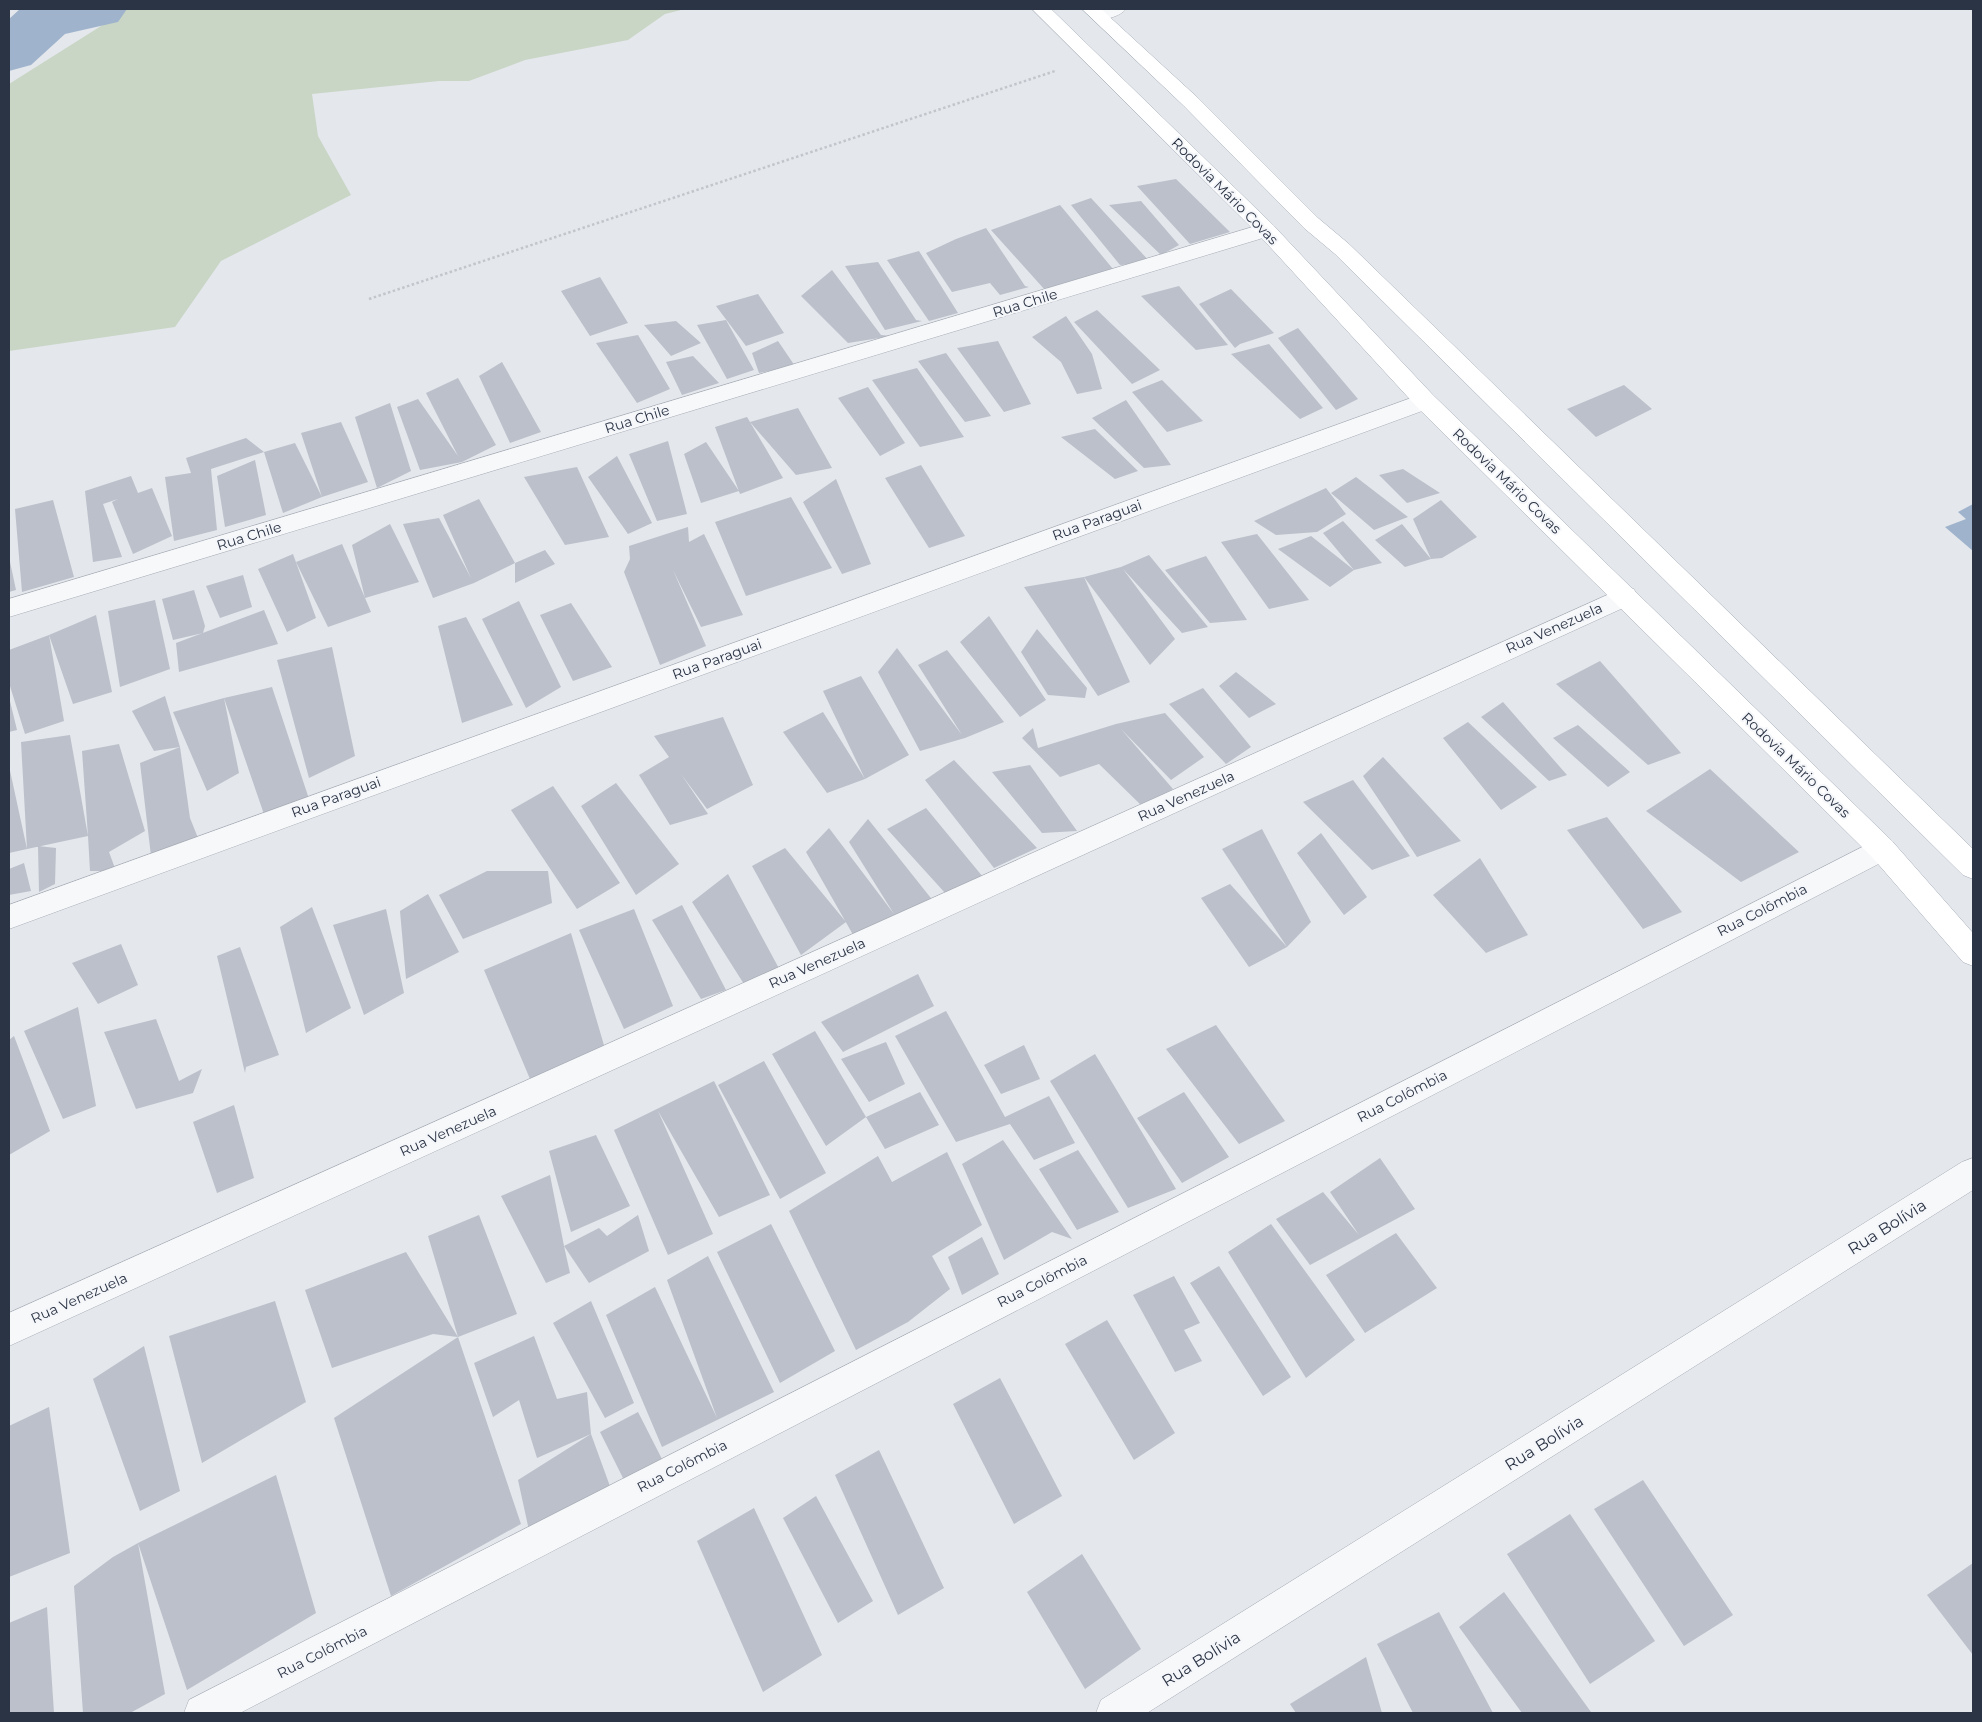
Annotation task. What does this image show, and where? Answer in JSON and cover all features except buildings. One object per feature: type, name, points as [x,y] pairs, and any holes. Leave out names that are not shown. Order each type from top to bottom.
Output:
[{"type":"main road","name":"Rodovia Mário Covas","points":[[1041,9],[1266,230],[1425,401],[1882,849],[1973,953]]},
{"type":"main road","points":[[1102,11],[1311,223],[1349,256],[1973,867]]},
{"type":"street","name":"Rua Chile","points":[[9,608],[1266,230]]},
{"type":"street","name":"Rua Paraguai","points":[[9,917],[1425,401]]},
{"type":"street","name":"Rua Venezuela","points":[[9,1330],[1625,596]]},
{"type":"street","name":"Rua Colômbia","points":[[202,1713],[1882,849]]},
{"type":"street","name":"Rua Bolívia","points":[[1114,1713],[1973,1173]]},
{"type":"path","points":[[369,299],[1092,59]]},
{"type":"green space","points":[[128,9],[685,9],[665,14],[628,40],[525,60],[469,81],[439,81],[312,94],[318,136],[351,195],[221,261],[175,327],[9,351],[9,84]]},
{"type":"water","points":[[1973,504],[1973,551],[1945,527],[1966,519],[1958,512]]},
{"type":"waterway","points":[[9,52],[44,20],[96,9]]}]
